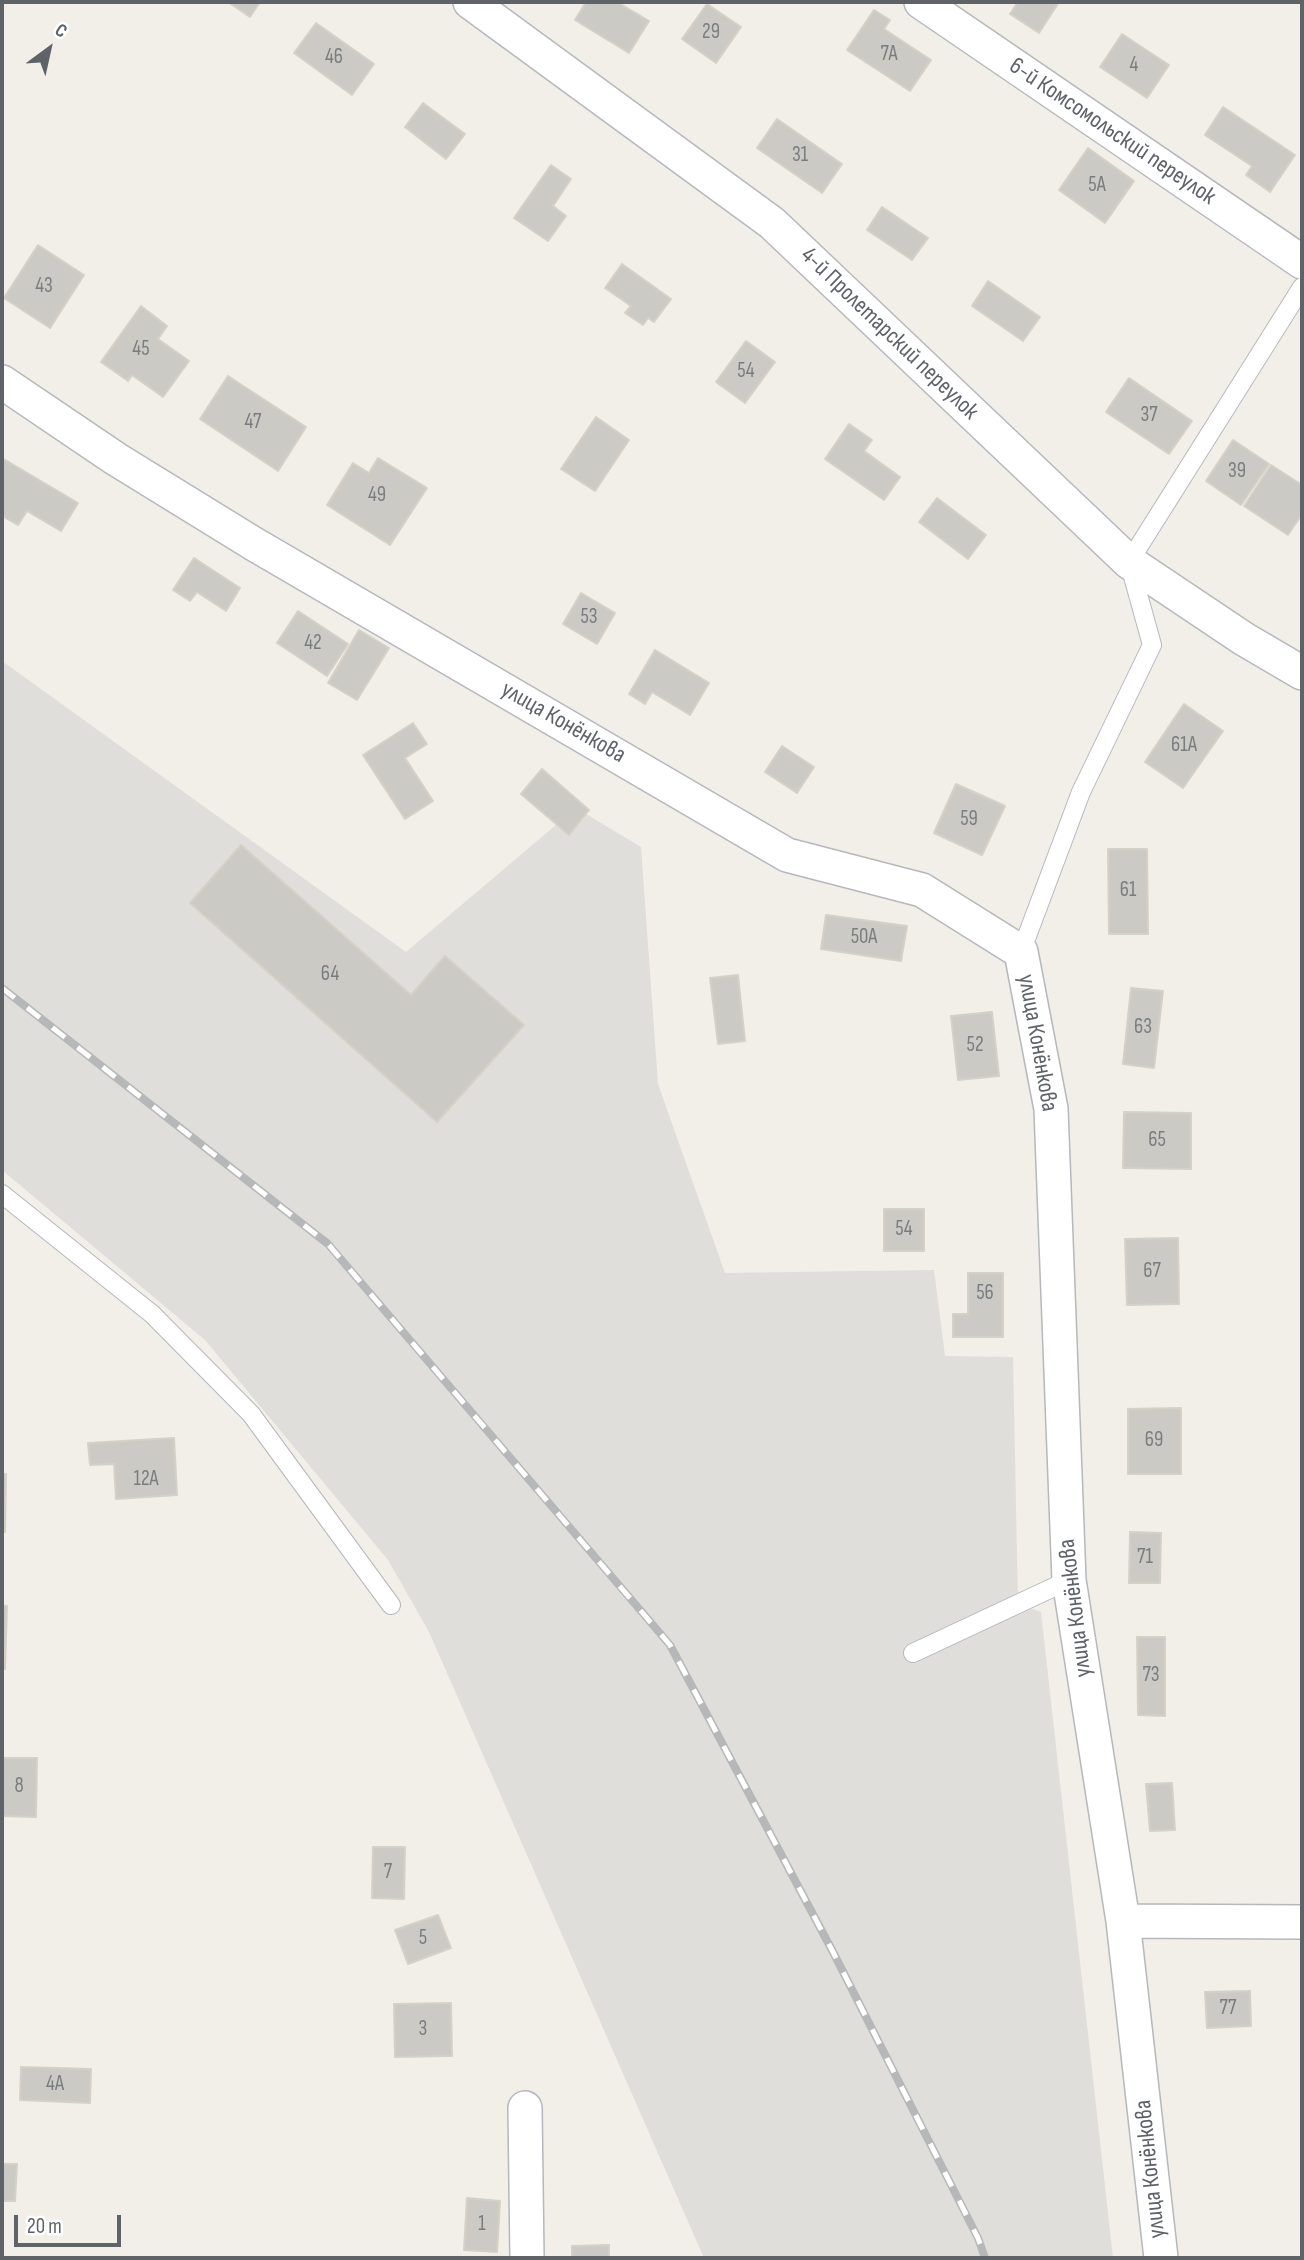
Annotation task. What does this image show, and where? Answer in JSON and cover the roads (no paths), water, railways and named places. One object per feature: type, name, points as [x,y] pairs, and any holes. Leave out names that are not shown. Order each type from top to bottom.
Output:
[{"type":"street","name":"4-й Пролетарский переулок","points":[[470,2],[772,223],[1129,562],[1244,639],[1302,673]]},
{"type":"street","name":"6-й Комсомольский переулок","points":[[921,2],[1302,261]]},
{"type":"street","name":"улица Конёнкова","points":[[2,382],[117,459],[254,544],[787,855],[922,890],[1021,952],[1051,1109],[1069,1580],[1123,1921],[1161,2258]]},
{"type":"street","points":[[1123,1921],[1302,1922]]},
{"type":"street","points":[[525,2108],[527,2258]]},
{"type":"lane","points":[[1021,952],[1082,792],[1152,645],[1129,562],[1302,287]]},
{"type":"lane","points":[[2,1194],[152,1314],[251,1414],[391,1605]]},
{"type":"lane","points":[[914,1653],[1069,1580]]},
{"type":"railway","points":[[2,988],[328,1244],[670,1645],[833,1952],[978,2238],[985,2258]]}]
